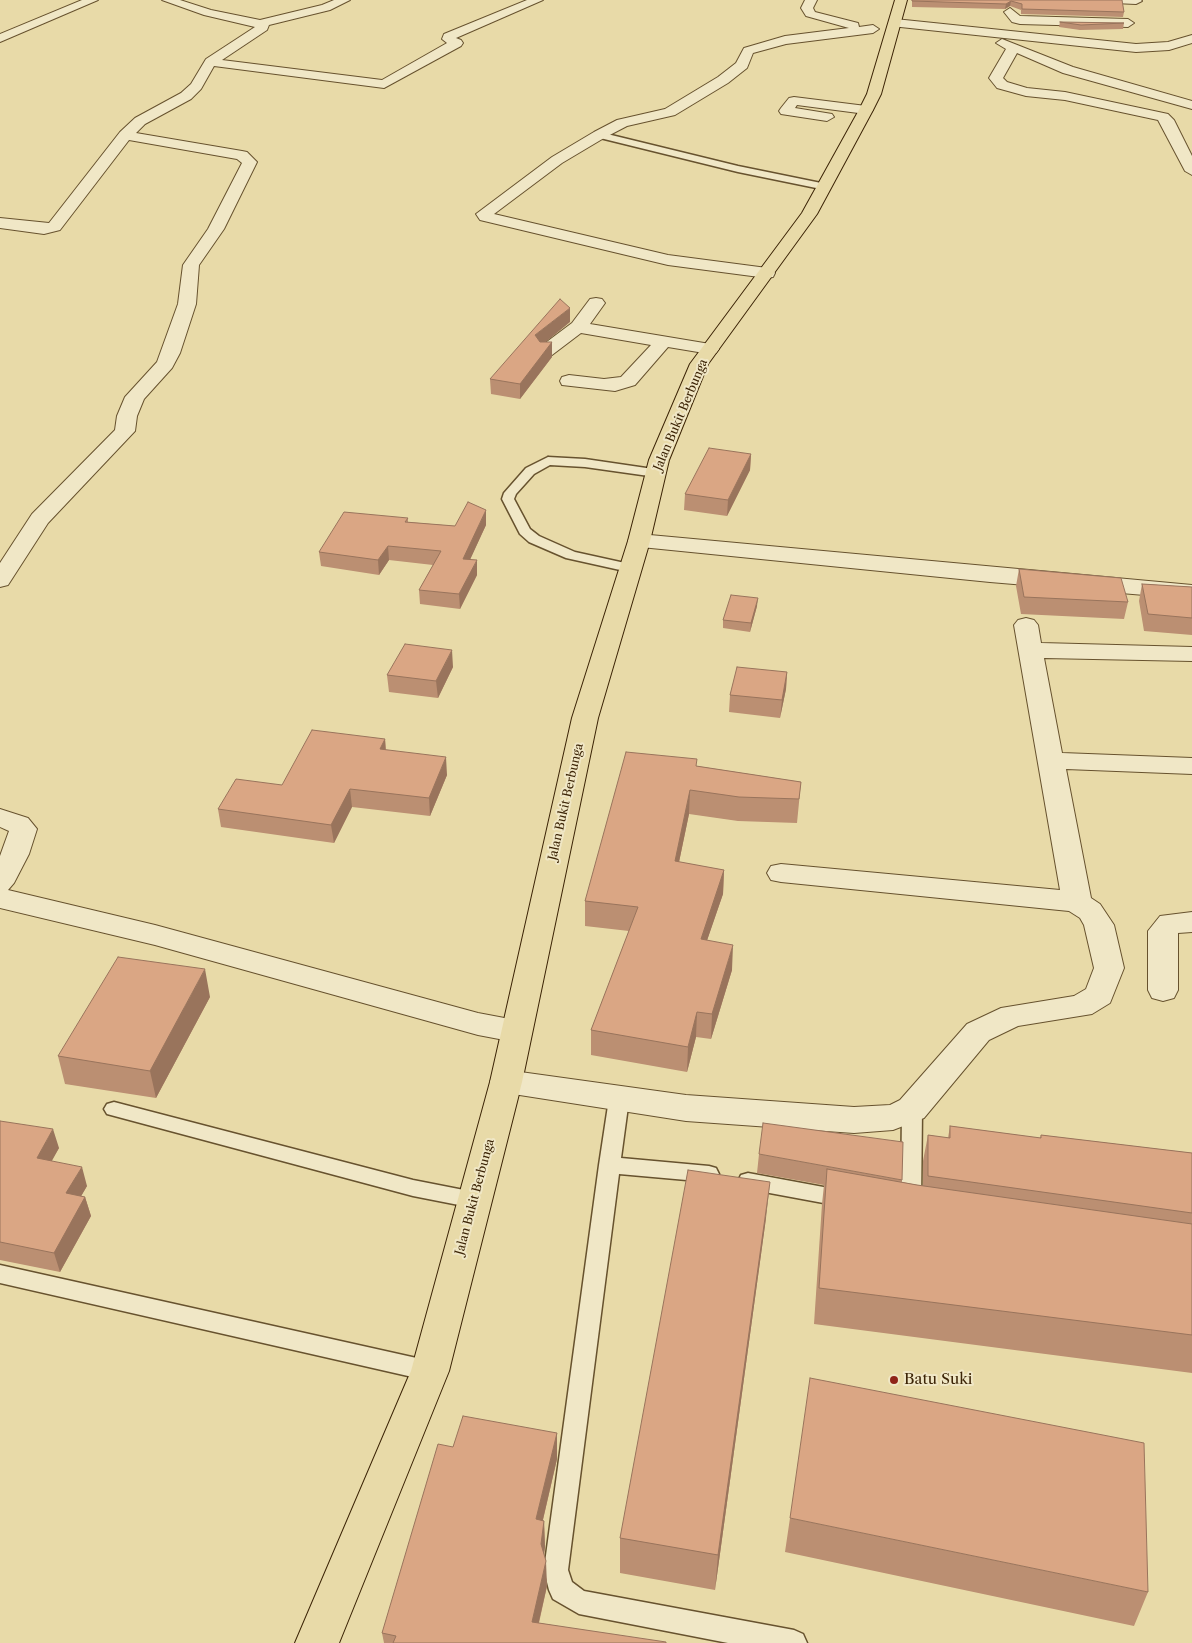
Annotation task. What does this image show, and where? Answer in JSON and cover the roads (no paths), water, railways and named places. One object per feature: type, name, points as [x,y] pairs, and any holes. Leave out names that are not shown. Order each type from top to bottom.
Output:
[{"type":"main road","name":"Jalan Bukit Berbunga","points":[[317,1643],[430,1371],[506,1082],[515,1031],[585,718],[629,568],[639,541],[659,460],[699,364],[767,273],[826,187],[868,99],[896,18]]},
{"type":"street","points":[[0,38],[92,0]]},
{"type":"street","points":[[168,0],[196,9],[260,24],[326,8],[344,0]]},
{"type":"street","points":[[210,62],[350,82],[384,84],[456,43],[448,39],[448,37],[537,0]]},
{"type":"street","points":[[811,0],[808,12],[814,16],[896,18],[976,32],[1104,46],[1159,47],[1192,39]]},
{"type":"street","points":[[1114,0],[1136,1]]},
{"type":"street","points":[[196,9],[211,3]]},
{"type":"street","points":[[996,13],[1014,5],[1016,19],[1020,20],[1124,19],[1137,33],[1159,47]]},
{"type":"street","points":[[767,273],[668,260],[484,216],[557,160],[598,135],[622,124],[670,112],[723,80],[742,65],[748,52],[756,48],[785,40],[896,18]]},
{"type":"street","points":[[0,223],[44,229],[54,227],[125,135],[140,121],[186,96],[196,86],[210,62],[263,27],[263,24],[260,24]]},
{"type":"street","points":[[976,32],[1068,70],[1192,105]]},
{"type":"street","points":[[1014,47],[996,78],[1002,85],[1026,92],[1065,96],[1162,117],[1167,120],[1192,171]]},
{"type":"street","points":[[827,117],[786,111],[794,101],[868,99]]},
{"type":"street","points":[[0,580],[40,518],[125,431],[127,416],[135,397],[165,364],[171,353],[187,304],[191,282],[191,265],[216,229],[250,162],[242,155],[125,135]]},
{"type":"street","points":[[546,351],[578,328],[596,302]]},
{"type":"street","points":[[578,328],[710,349]]},
{"type":"street","points":[[569,381],[604,385],[628,381],[664,342]]},
{"type":"street","points":[[639,541],[990,575],[1192,592]]},
{"type":"street","points":[[1077,904],[1028,637],[1192,654]]},
{"type":"street","points":[[1050,760],[1192,766]]},
{"type":"street","points":[[0,818],[18,824],[23,829],[16,854],[0,883]]},
{"type":"street","points":[[506,1082],[686,1108],[854,1120],[893,1117],[912,1109],[978,1032],[1012,1016],[1082,1006],[1099,995],[1109,968],[1099,925],[1090,911],[1077,904],[1054,899],[780,873]]},
{"type":"street","points":[[0,898],[155,935],[478,1024],[515,1031]]},
{"type":"street","points":[[1163,990],[1163,931],[1170,923],[1192,922]]},
{"type":"lane","points":[[598,135],[738,169],[826,187]]},
{"type":"lane","points":[[629,568],[571,555],[534,539],[525,531],[508,498],[510,493],[530,471],[548,461],[576,462],[656,473]]},
{"type":"lane","points":[[619,1099],[556,1570],[562,1590],[579,1602],[794,1643]]},
{"type":"lane","points":[[114,1109],[413,1188],[474,1200]]},
{"type":"lane","points":[[911,1210],[912,1109]]},
{"type":"lane","points":[[609,1164],[711,1174],[863,1202]]},
{"type":"lane","points":[[0,1274],[430,1371]]},
{"type":"place","name":"Batu Suki","points":[[894,1380]]}]
